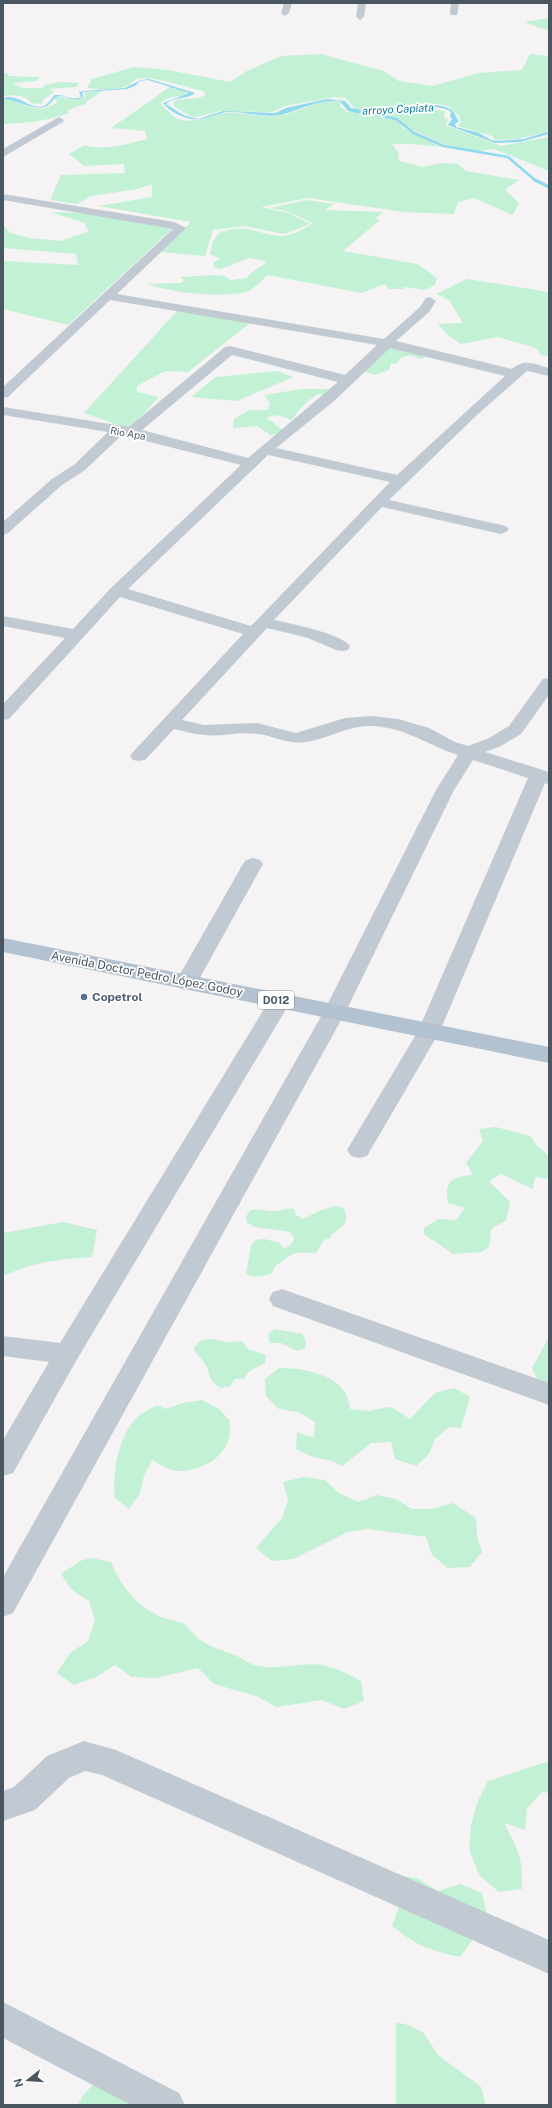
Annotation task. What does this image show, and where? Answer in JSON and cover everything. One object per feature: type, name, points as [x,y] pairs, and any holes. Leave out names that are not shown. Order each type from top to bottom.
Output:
[{"type":"main road","name":"Avenida Doctor Pedro López Godoy","points":[[3,945],[334,1013],[549,1055]]},
{"type":"street","points":[[285,13],[288,3]]},
{"type":"street","points":[[360,17],[362,3]]},
{"type":"street","points":[[454,13],[455,3]]},
{"type":"street","points":[[3,154],[59,120]]},
{"type":"street","points":[[3,197],[174,225],[180,228],[107,296],[9,382],[3,394]]},
{"type":"street","points":[[107,296],[387,343],[515,374]]},
{"type":"street","points":[[3,715],[117,591],[265,450],[330,398],[425,309],[430,301]]},
{"type":"street","points":[[3,530],[57,482],[80,467],[239,341],[270,323]]},
{"type":"street","points":[[239,341],[348,380]]},
{"type":"street","points":[[139,756],[259,627],[400,480],[524,366],[549,372]]},
{"type":"street","name":"Rio Apa","points":[[3,411],[125,431],[251,463]]},
{"type":"street","points":[[265,450],[400,480]]},
{"type":"street","points":[[379,502],[501,528]]},
{"type":"street","points":[[117,591],[259,627],[310,633],[342,646]]},
{"type":"street","points":[[3,621],[76,636]]},
{"type":"street","points":[[3,1604],[334,1013],[445,790],[469,752],[494,742],[515,730],[549,683]]},
{"type":"street","points":[[170,723],[204,730],[257,728],[296,738],[306,737],[345,723],[372,721],[398,724],[469,752],[544,777],[429,1031],[359,1150]]},
{"type":"street","points":[[186,983],[253,864]]},
{"type":"street","points":[[3,1465],[67,1354],[280,1001]]},
{"type":"street","points":[[282,1299],[549,1394]]},
{"type":"street","points":[[3,1346],[67,1354]]},
{"type":"street","points":[[3,1806],[24,1799],[58,1767],[84,1756],[105,1761],[549,1957]]},
{"type":"street","points":[[3,2019],[167,2105]]},
{"type":"green space","points":[[549,18],[549,31],[524,22]]},
{"type":"green space","points":[[321,54],[384,71],[399,81],[433,86],[478,73],[522,70],[530,54],[549,56],[549,131],[518,139],[495,140],[492,136],[458,126],[461,122],[459,116],[451,108],[445,105],[428,103],[356,109],[345,98],[334,97],[285,106],[272,112],[220,111],[196,117],[190,116],[174,106],[174,101],[198,98],[206,95],[203,91],[150,78],[142,78],[123,87],[113,89],[87,88],[92,79],[134,67],[168,70],[230,82],[247,71],[281,56]]},
{"type":"green space","points":[[3,73],[7,73],[8,76],[41,77],[36,81],[12,83],[23,88],[43,88],[44,85],[60,82],[79,83],[76,87],[49,89],[54,92],[44,99],[41,104],[31,103],[25,98],[15,95],[3,96]]},
{"type":"green space","points":[[170,87],[186,92],[184,95],[168,98],[160,103],[173,116],[184,121],[196,120],[226,113],[276,116],[327,101],[342,102],[340,106],[347,112],[369,114],[396,120],[402,127],[441,147],[392,144],[398,152],[399,161],[423,167],[442,163],[458,164],[466,171],[519,180],[505,190],[519,203],[513,215],[474,198],[458,202],[454,214],[404,212],[308,198],[261,207],[289,213],[310,224],[284,234],[244,226],[213,230],[205,256],[161,252],[191,222],[99,206],[152,197],[152,184],[138,189],[92,196],[77,204],[50,200],[61,175],[125,173],[124,164],[84,166],[69,154],[85,145],[98,148],[124,145],[147,139],[145,131],[111,128]]},
{"type":"green space","points":[[104,90],[86,102],[86,104],[75,107],[67,111],[69,113],[61,116],[36,121],[3,124],[3,99],[39,109],[46,108],[57,103],[55,99],[58,96],[74,100],[84,98],[86,95],[83,93]]},
{"type":"green space","points":[[416,108],[445,111],[444,118],[448,120],[445,125],[501,146],[549,137],[549,171],[494,149],[477,151],[447,145],[406,127],[398,120],[374,112]]},
{"type":"green space","points":[[307,200],[334,204],[325,210],[383,212],[376,218],[380,220],[343,251],[417,264],[437,278],[435,285],[425,290],[404,287],[403,289],[389,289],[385,284],[361,293],[268,275],[249,291],[222,295],[182,292],[147,284],[181,283],[184,280],[180,277],[214,275],[224,276],[231,280],[247,278],[266,261],[249,258],[221,269],[214,267],[214,262],[220,259],[210,254],[213,241],[219,233],[229,230],[246,229],[275,236],[284,236],[296,233],[313,223],[286,211],[270,208]]},
{"type":"green space","points":[[51,212],[86,213],[173,228],[68,325],[3,309],[3,261],[78,265],[76,254],[3,248],[3,224],[10,233],[29,238],[61,241],[89,231],[84,223]]},
{"type":"green space","points":[[467,279],[549,292],[549,355],[542,356],[536,348],[498,337],[461,344],[449,336],[438,324],[463,323],[449,300],[436,294]]},
{"type":"green space","points":[[178,310],[250,323],[188,372],[165,371],[137,386],[137,392],[159,397],[129,429],[84,413]]},
{"type":"green space","points":[[388,343],[430,354],[421,359],[410,355],[400,358],[398,363],[391,364],[389,370],[374,375],[364,371]]},
{"type":"green space","points":[[276,371],[293,377],[237,401],[191,397],[216,377]]},
{"type":"green space","points":[[302,389],[334,389],[332,396],[318,394],[297,412],[292,420],[277,415],[268,417],[267,420],[271,421],[285,432],[271,435],[256,426],[233,428],[234,419],[249,410],[268,410],[270,403],[264,395]]},
{"type":"green space","points":[[496,1127],[530,1136],[537,1146],[548,1155],[549,1179],[535,1177],[533,1189],[501,1174],[489,1181],[510,1202],[506,1221],[492,1228],[490,1234],[491,1241],[488,1248],[481,1252],[453,1254],[424,1234],[424,1228],[438,1219],[456,1220],[465,1208],[448,1203],[447,1189],[451,1181],[460,1177],[473,1175],[466,1163],[483,1141],[479,1129]]},
{"type":"green space","points":[[335,1206],[343,1208],[346,1221],[338,1230],[330,1235],[332,1237],[324,1240],[316,1253],[292,1254],[275,1266],[272,1273],[259,1276],[246,1274],[251,1246],[255,1240],[264,1239],[280,1243],[283,1249],[291,1245],[294,1238],[290,1232],[255,1227],[247,1223],[246,1217],[250,1210],[257,1209],[277,1211],[294,1209],[296,1215],[303,1219],[319,1211]]},
{"type":"green space","points":[[63,1222],[97,1230],[92,1257],[36,1264],[3,1276],[3,1233]]},
{"type":"green space","points":[[274,1329],[302,1334],[306,1341],[305,1348],[297,1351],[281,1343],[270,1343],[268,1335]]},
{"type":"green space","points":[[549,1337],[549,1388],[539,1383],[532,1368]]},
{"type":"green space","points":[[209,1339],[226,1342],[238,1341],[243,1343],[248,1349],[266,1355],[265,1363],[248,1372],[244,1379],[235,1379],[230,1386],[221,1388],[213,1382],[206,1365],[196,1354],[194,1348],[200,1341]]},
{"type":"green space","points":[[279,1368],[297,1369],[316,1373],[334,1381],[346,1394],[350,1409],[369,1411],[388,1407],[393,1408],[410,1419],[435,1393],[454,1388],[470,1397],[461,1428],[449,1427],[435,1439],[429,1454],[416,1466],[395,1459],[391,1442],[371,1443],[342,1466],[332,1461],[313,1457],[296,1449],[297,1432],[314,1438],[315,1422],[298,1412],[279,1409],[266,1396],[265,1379]]},
{"type":"green space","points":[[202,1400],[219,1409],[230,1421],[229,1435],[226,1445],[221,1453],[206,1465],[187,1471],[169,1469],[152,1460],[144,1476],[140,1493],[129,1509],[115,1498],[114,1488],[116,1465],[122,1441],[133,1421],[145,1411],[158,1405],[165,1409],[183,1403]]},
{"type":"green space","points":[[304,1477],[325,1480],[339,1493],[358,1502],[376,1495],[396,1499],[412,1509],[432,1509],[453,1503],[476,1518],[477,1536],[482,1552],[470,1567],[448,1568],[432,1555],[426,1537],[368,1529],[348,1532],[293,1559],[272,1561],[256,1548],[282,1518],[288,1500],[283,1482]]},
{"type":"green space","points":[[91,1558],[111,1562],[125,1588],[137,1601],[161,1617],[182,1623],[205,1643],[239,1657],[253,1665],[274,1667],[314,1664],[337,1670],[361,1681],[364,1701],[344,1709],[322,1700],[277,1707],[256,1696],[214,1684],[198,1668],[156,1678],[132,1677],[115,1665],[96,1677],[74,1685],[57,1673],[70,1653],[88,1641],[95,1620],[89,1601],[72,1590],[61,1574],[80,1561]]},
{"type":"green space","points":[[549,1761],[549,1793],[542,1792],[527,1808],[525,1830],[504,1823],[519,1854],[522,1869],[522,1889],[499,1892],[479,1875],[469,1849],[471,1825],[477,1803],[488,1781]]},
{"type":"green space","points":[[401,1876],[417,1878],[438,1891],[460,1884],[482,1893],[488,1919],[460,1957],[440,1952],[416,1943],[392,1926],[401,1901]]},
{"type":"green space","points":[[396,2023],[405,2024],[423,2032],[438,2055],[481,2087],[486,2105],[396,2105]]},
{"type":"green space","points":[[94,2084],[137,2105],[78,2105],[83,2095]]},
{"type":"water","points":[[149,79],[195,93],[188,97],[173,100],[166,104],[183,115],[198,119],[192,119],[176,114],[163,103],[189,93],[148,80],[140,81],[135,86],[127,89],[83,92],[82,94],[84,96],[75,100],[59,96],[48,105],[39,108],[3,99],[12,97],[39,107],[46,105],[55,95],[62,95],[71,98],[78,98],[81,97],[79,92],[125,88],[141,80]]},
{"type":"water","points":[[327,99],[345,101],[351,108],[362,110],[429,105],[441,106],[450,109],[459,121],[455,124],[456,127],[479,133],[491,140],[499,141],[524,139],[546,132],[549,132],[549,134],[520,142],[495,143],[448,125],[452,119],[450,116],[451,112],[443,108],[419,107],[356,113],[348,111],[340,101],[325,101],[284,114],[271,116],[228,112],[198,119],[223,111],[275,113],[286,108]]},
{"type":"waterway","name":"arroyo Capiata","points":[[364,112],[396,119],[414,133],[444,146],[508,157],[536,181]]},
{"type":"waterway","points":[[535,180],[549,187]]},
{"type":"place","name":"Copetrol","points":[[84,997]]}]
